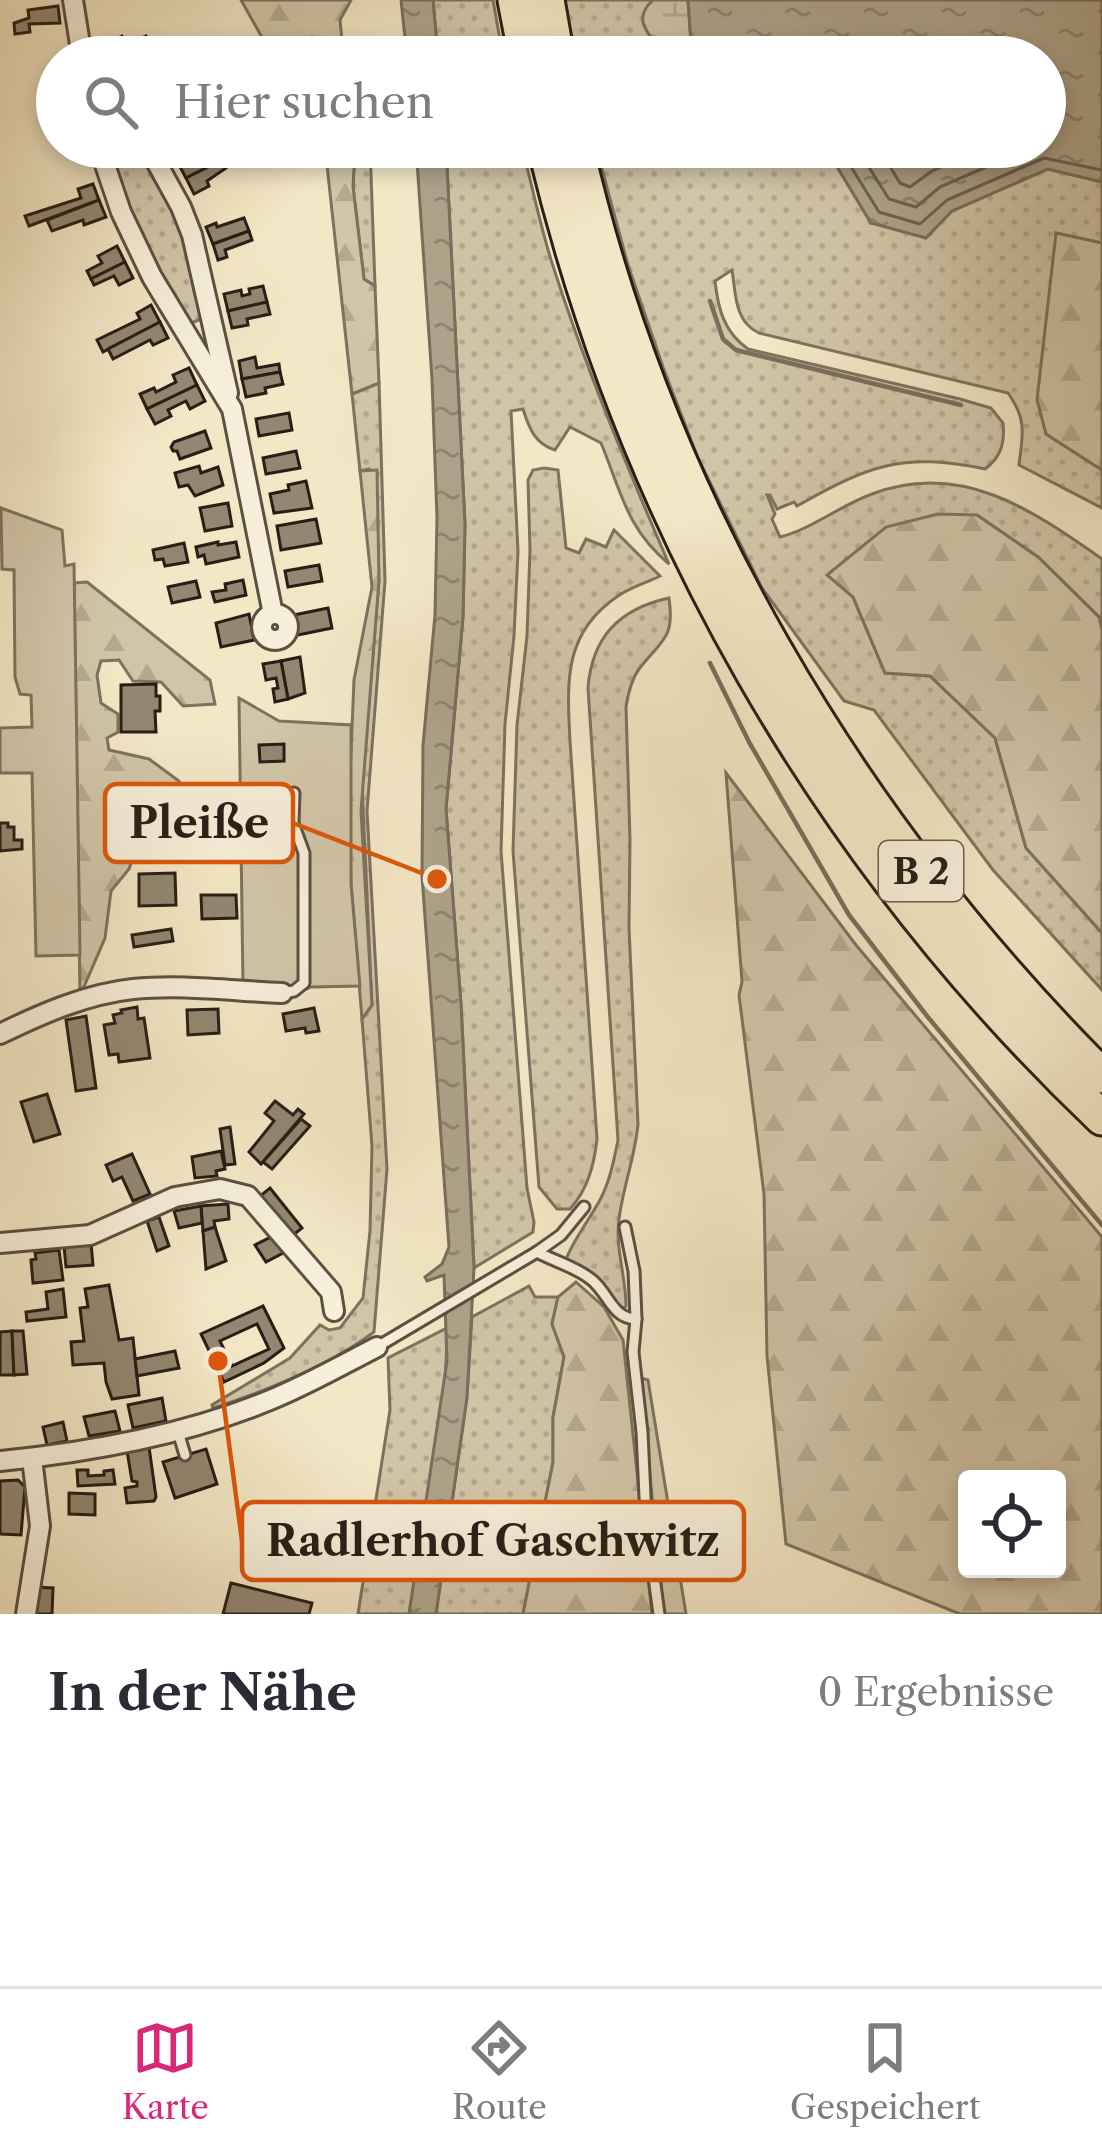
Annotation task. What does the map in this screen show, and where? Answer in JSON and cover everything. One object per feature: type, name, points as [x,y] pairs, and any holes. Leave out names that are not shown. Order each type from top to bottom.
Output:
[{"type":"highway","points":[[515,0],[522,36]]},
{"type":"highway","points":[[547,0],[553,36]]},
{"type":"highway","name":"B 2","points":[[551,168],[580,275],[661,494],[778,719],[843,818],[981,993],[1090,1073]]},
{"type":"highway","name":"B 2","points":[[582,168],[615,287],[652,392],[690,484],[759,626],[833,747],[910,857],[1090,1073]]},
{"type":"highway","points":[[1090,1073],[1102,1118]]},
{"type":"highway","points":[[1090,1073],[1102,1132]]},
{"type":"street","points":[[73,0],[79,36]]},
{"type":"street","points":[[78,29],[82,36]]},
{"type":"street","points":[[106,168],[152,278],[232,409]]},
{"type":"street","points":[[160,168],[192,235],[273,614]]},
{"type":"street","points":[[0,1034],[89,998],[131,989],[283,993]]},
{"type":"street","points":[[0,1243],[90,1234],[175,1197],[220,1189],[248,1196],[331,1292],[334,1311]]},
{"type":"street","points":[[0,1461],[78,1451],[222,1418],[304,1385],[377,1346]]},
{"type":"street","points":[[26,1614],[40,1526],[32,1458]]},
{"type":"lane","points":[[283,993],[304,983],[305,970],[304,853],[293,823],[294,793]]},
{"type":"lane","points":[[377,1346],[515,1267],[561,1235],[584,1207]]},
{"type":"lane","points":[[626,1227],[634,1271],[633,1352],[658,1614]]},
{"type":"lane","points":[[537,1252],[593,1281],[618,1312],[628,1320],[636,1319]]},
{"type":"lane","points":[[177,1429],[185,1455]]},
{"type":"green space","points":[[241,0],[351,0],[340,20],[342,36],[261,36]]},
{"type":"green space","points":[[433,0],[493,0],[499,36],[436,36]]},
{"type":"green space","points":[[565,0],[688,0],[691,36],[571,36]]},
{"type":"green space","points":[[653,0],[688,0],[691,36],[651,36],[643,22]]},
{"type":"green space","points":[[113,168],[152,168],[176,209],[206,317],[186,325],[146,254]]},
{"type":"green space","points":[[327,168],[354,168],[364,279],[375,286],[379,383],[352,394]]},
{"type":"green space","points":[[354,168],[371,168],[375,286],[364,279]]},
{"type":"green space","points":[[447,168],[527,168],[578,340],[669,564],[634,523],[601,443],[570,427],[555,450],[530,429],[523,409],[511,411],[518,551],[501,851],[527,1188],[534,1222],[533,1232],[474,1268],[446,809],[463,617],[465,524]]},
{"type":"green space","points":[[602,168],[838,168],[871,223],[952,211],[1048,169],[1102,182],[1102,243],[1056,233],[1046,434],[1102,470],[1102,508],[1019,465],[1022,427],[1008,393],[759,333],[741,314],[732,270],[715,281],[724,319],[748,349],[960,399],[991,408],[1003,423],[1001,449],[985,469],[908,462],[867,472],[797,506],[794,502],[777,509],[767,495],[780,537],[872,494],[936,483],[994,495],[1049,523],[1102,559],[1102,630],[1099,617],[1038,557],[977,515],[853,597],[885,673],[930,676],[995,738],[1026,848],[1102,933],[1102,990],[993,870],[874,710],[844,701],[762,588],[698,458],[628,265]]},
{"type":"green space","points":[[1056,233],[1102,243],[1102,470],[1046,434],[1037,400]]},
{"type":"green space","points":[[379,383],[385,581],[367,811],[387,1169],[374,1332],[297,1376],[213,1408],[290,1358],[320,1325],[329,1330],[340,1328],[363,1298],[372,1146],[362,1019],[372,1005],[362,786],[379,580],[369,469],[360,471],[352,394]]},
{"type":"green space","points":[[377,470],[379,580],[361,811],[372,1005],[362,1019],[349,801],[354,680],[372,587],[360,471]]},
{"type":"green space","points":[[533,470],[558,470],[566,548],[579,553],[586,539],[606,547],[614,530],[660,576],[600,610],[578,643],[569,679],[597,1139],[589,1176],[570,1209],[557,1209],[539,1187],[513,851],[517,725],[527,636],[528,480]]},
{"type":"green space","points":[[1,508],[62,530],[65,566],[74,564],[80,955],[36,956],[32,773],[0,773],[0,728],[32,727],[31,695],[20,694],[15,677],[14,570],[2,569]]},
{"type":"green space","points":[[938,514],[977,515],[1038,557],[1099,617],[1102,933],[1026,848],[995,738],[930,676],[885,673],[853,597],[827,575],[886,527]]},
{"type":"green space","points":[[87,582],[210,680],[215,704],[183,706],[161,682],[133,681],[119,660],[101,661],[97,675],[101,703],[118,714],[118,732],[107,738],[109,750],[149,759],[179,781],[181,825],[174,834],[152,830],[141,835],[129,869],[111,891],[105,938],[80,996],[74,583]]},
{"type":"green space","points":[[669,598],[668,631],[636,673],[626,707],[638,1124],[619,1219],[626,1306],[622,1309],[587,1271],[566,1259],[604,1191],[618,1140],[588,688],[595,654],[611,628],[636,610]]},
{"type":"green space","points":[[239,698],[279,721],[351,725],[351,884],[360,986],[311,987],[282,1000],[243,986]]},
{"type":"green space","points":[[726,773],[856,945],[1102,1237],[1102,1614],[960,1614],[786,1544],[767,1356],[764,1194],[739,995],[742,982]]},
{"type":"green space","points":[[576,1282],[604,1307],[623,1340],[652,1614],[523,1614],[553,1462],[553,1418],[564,1357],[552,1324],[558,1297]]},
{"type":"green space","points":[[529,1286],[535,1297],[558,1297],[552,1324],[564,1357],[553,1417],[553,1462],[523,1614],[436,1614],[467,1397],[472,1317]]},
{"type":"green space","points":[[447,1328],[439,1434],[409,1614],[358,1614],[390,1410],[388,1358]]},
{"type":"green space","points":[[640,1378],[648,1380],[686,1614],[664,1614]]},
{"type":"water","points":[[401,0],[433,0],[436,36],[405,36]]},
{"type":"water","points":[[688,0],[1102,0],[1102,182],[1048,169],[952,211],[926,238],[871,223],[838,168],[1066,168],[1066,36],[691,36]]},
{"type":"water","points":[[417,168],[447,168],[465,524],[463,617],[446,809],[474,1268],[467,1397],[436,1614],[409,1614],[447,1361],[444,1275],[427,1281],[425,1277],[442,1264],[449,1247],[422,876],[423,745],[435,615],[437,518]]},
{"type":"building","points":[[58,6],[60,23],[29,24],[30,32],[15,34],[14,23],[29,18],[28,10]]},
{"type":"building","points":[[181,168],[206,168],[186,178]]},
{"type":"building","points":[[206,168],[226,168],[194,194],[186,178]]},
{"type":"building","points":[[93,184],[99,200],[29,226],[25,216],[81,198],[78,189]]},
{"type":"building","points":[[99,200],[106,217],[52,231],[47,220]]},
{"type":"building","points":[[244,218],[249,231],[213,244],[206,227]]},
{"type":"building","points":[[249,231],[252,240],[225,250],[227,257],[218,260],[213,244]]},
{"type":"building","points":[[117,246],[125,262],[91,279],[87,271],[102,263],[98,256]]},
{"type":"building","points":[[125,262],[133,278],[119,285],[114,276],[94,285],[91,279]]},
{"type":"building","points":[[263,286],[267,302],[228,311],[224,294],[241,290],[242,296]]},
{"type":"building","points":[[267,302],[270,314],[232,328],[228,311]]},
{"type":"building","points":[[151,305],[160,322],[103,352],[97,340],[140,319],[137,313]]},
{"type":"building","points":[[160,322],[168,338],[153,345],[150,340],[113,359],[108,349]]},
{"type":"building","points":[[255,357],[257,368],[279,364],[280,372],[242,379],[239,361]]},
{"type":"building","points":[[189,368],[197,385],[147,409],[140,394],[176,382],[173,375]]},
{"type":"building","points":[[280,372],[283,384],[246,397],[242,379]]},
{"type":"building","points":[[197,385],[205,401],[190,409],[186,401],[155,424],[147,409]]},
{"type":"building","points":[[289,413],[292,430],[259,436],[256,419]]},
{"type":"building","points":[[205,431],[211,448],[180,459],[173,451],[174,442]]},
{"type":"building","points":[[296,451],[300,468],[266,474],[263,458]]},
{"type":"building","points":[[199,466],[201,473],[218,467],[223,485],[195,496],[188,485],[179,487],[175,473]]},
{"type":"building","points":[[306,481],[312,508],[274,513],[270,494]]},
{"type":"building","points":[[228,503],[232,526],[205,531],[200,508]]},
{"type":"building","points":[[316,519],[321,543],[281,550],[277,526]]},
{"type":"building","points":[[236,542],[239,557],[206,564],[204,555],[198,557],[196,547]]},
{"type":"building","points":[[184,543],[188,562],[165,566],[163,559],[155,560],[153,550]]},
{"type":"building","points":[[319,565],[322,581],[288,587],[285,571]]},
{"type":"building","points":[[243,580],[246,595],[215,602],[212,592]]},
{"type":"building","points":[[196,581],[200,597],[172,603],[168,587]]},
{"type":"building","points":[[328,608],[332,628],[298,635],[294,615]]},
{"type":"building","points":[[249,614],[254,640],[221,647],[216,623]]},
{"type":"building","points":[[300,657],[305,693],[288,699],[281,661]]},
{"type":"building","points":[[281,661],[288,699],[275,702],[276,678],[266,680],[263,664]]},
{"type":"building","points":[[156,684],[160,711],[155,711],[156,732],[121,732],[121,685]]},
{"type":"building","points":[[284,744],[284,761],[260,762],[259,745]]},
{"type":"building","points":[[0,823],[14,827],[14,840],[22,840],[22,849],[0,851]]},
{"type":"building","points":[[175,873],[176,905],[139,906],[139,874]]},
{"type":"building","points":[[201,895],[236,895],[237,918],[202,919]]},
{"type":"building","points":[[171,929],[173,941],[134,947],[132,935]]},
{"type":"building","points":[[137,1007],[138,1019],[144,1018],[150,1058],[119,1062],[118,1054],[109,1055],[104,1025],[115,1023],[113,1015],[121,1010]]},
{"type":"building","points":[[314,1008],[319,1031],[286,1031],[283,1014]]},
{"type":"building","points":[[218,1009],[219,1033],[188,1035],[187,1010]]},
{"type":"building","points":[[86,1016],[96,1088],[76,1091],[66,1020]]},
{"type":"building","points":[[47,1094],[60,1134],[34,1142],[21,1102]]},
{"type":"building","points":[[275,1101],[293,1115],[298,1109],[304,1114],[261,1164],[249,1152],[274,1121],[265,1113]]},
{"type":"building","points":[[301,1119],[310,1126],[272,1169],[263,1162]]},
{"type":"building","points":[[230,1127],[235,1164],[225,1165],[220,1129]]},
{"type":"building","points":[[221,1151],[225,1169],[216,1171],[217,1176],[195,1178],[192,1157]]},
{"type":"building","points":[[132,1154],[150,1194],[133,1201],[122,1177],[113,1181],[106,1165]]},
{"type":"building","points":[[270,1188],[302,1228],[292,1236],[259,1197]]},
{"type":"building","points":[[228,1204],[229,1219],[214,1221],[215,1227],[203,1231],[201,1206]]},
{"type":"building","points":[[201,1206],[202,1223],[179,1228],[174,1211]]},
{"type":"building","points":[[159,1217],[169,1246],[157,1251],[147,1221]]},
{"type":"building","points":[[215,1227],[226,1261],[206,1269],[203,1231]]},
{"type":"building","points":[[273,1236],[285,1252],[266,1262],[255,1245]]},
{"type":"building","points":[[91,1243],[93,1265],[66,1267],[64,1246]]},
{"type":"building","points":[[59,1250],[63,1280],[33,1283],[35,1253]]},
{"type":"building","points":[[109,1285],[119,1340],[133,1338],[139,1395],[112,1399],[104,1363],[73,1365],[71,1342],[84,1341],[80,1308],[88,1307],[85,1289]]},
{"type":"building","points":[[63,1289],[66,1317],[27,1321],[26,1312],[48,1309],[46,1292]]},
{"type":"building","points":[[263,1306],[284,1348],[224,1382],[201,1334]],"holes":[[[257,1324],[269,1349],[232,1366],[220,1341]]]},
{"type":"building","points":[[12,1331],[14,1375],[0,1375],[0,1332]]},
{"type":"building","points":[[12,1331],[23,1331],[27,1374],[14,1375]]},
{"type":"building","points":[[175,1351],[179,1368],[137,1376],[135,1359]]},
{"type":"building","points":[[162,1398],[166,1421],[133,1428],[128,1405]]},
{"type":"building","points":[[115,1411],[120,1431],[89,1436],[84,1417]]},
{"type":"building","points":[[63,1422],[67,1441],[47,1445],[43,1427]]},
{"type":"building","points":[[149,1447],[156,1497],[127,1503],[125,1488],[137,1482],[132,1481],[127,1451]]},
{"type":"building","points":[[206,1449],[217,1484],[175,1498],[163,1462]]},
{"type":"building","points":[[77,1470],[88,1470],[88,1476],[113,1470],[115,1484],[78,1486]]},
{"type":"building","points":[[18,1480],[25,1487],[21,1535],[0,1534],[0,1481]]},
{"type":"building","points":[[69,1493],[95,1494],[95,1515],[69,1514]]},
{"type":"building","points":[[231,1583],[312,1603],[309,1614],[223,1614]]},
{"type":"building","points":[[35,1587],[53,1588],[52,1614],[33,1614]]},
{"type":"waterway","points":[[710,301],[723,339],[736,350],[961,405]]},
{"type":"waterway","points":[[710,663],[749,742],[849,915],[1102,1225]]},
{"type":"place","name":"Pleiße","points":[[437,879]]},
{"type":"place","name":"Radlerhof Gaschwitz","points":[[218,1361]]}]
